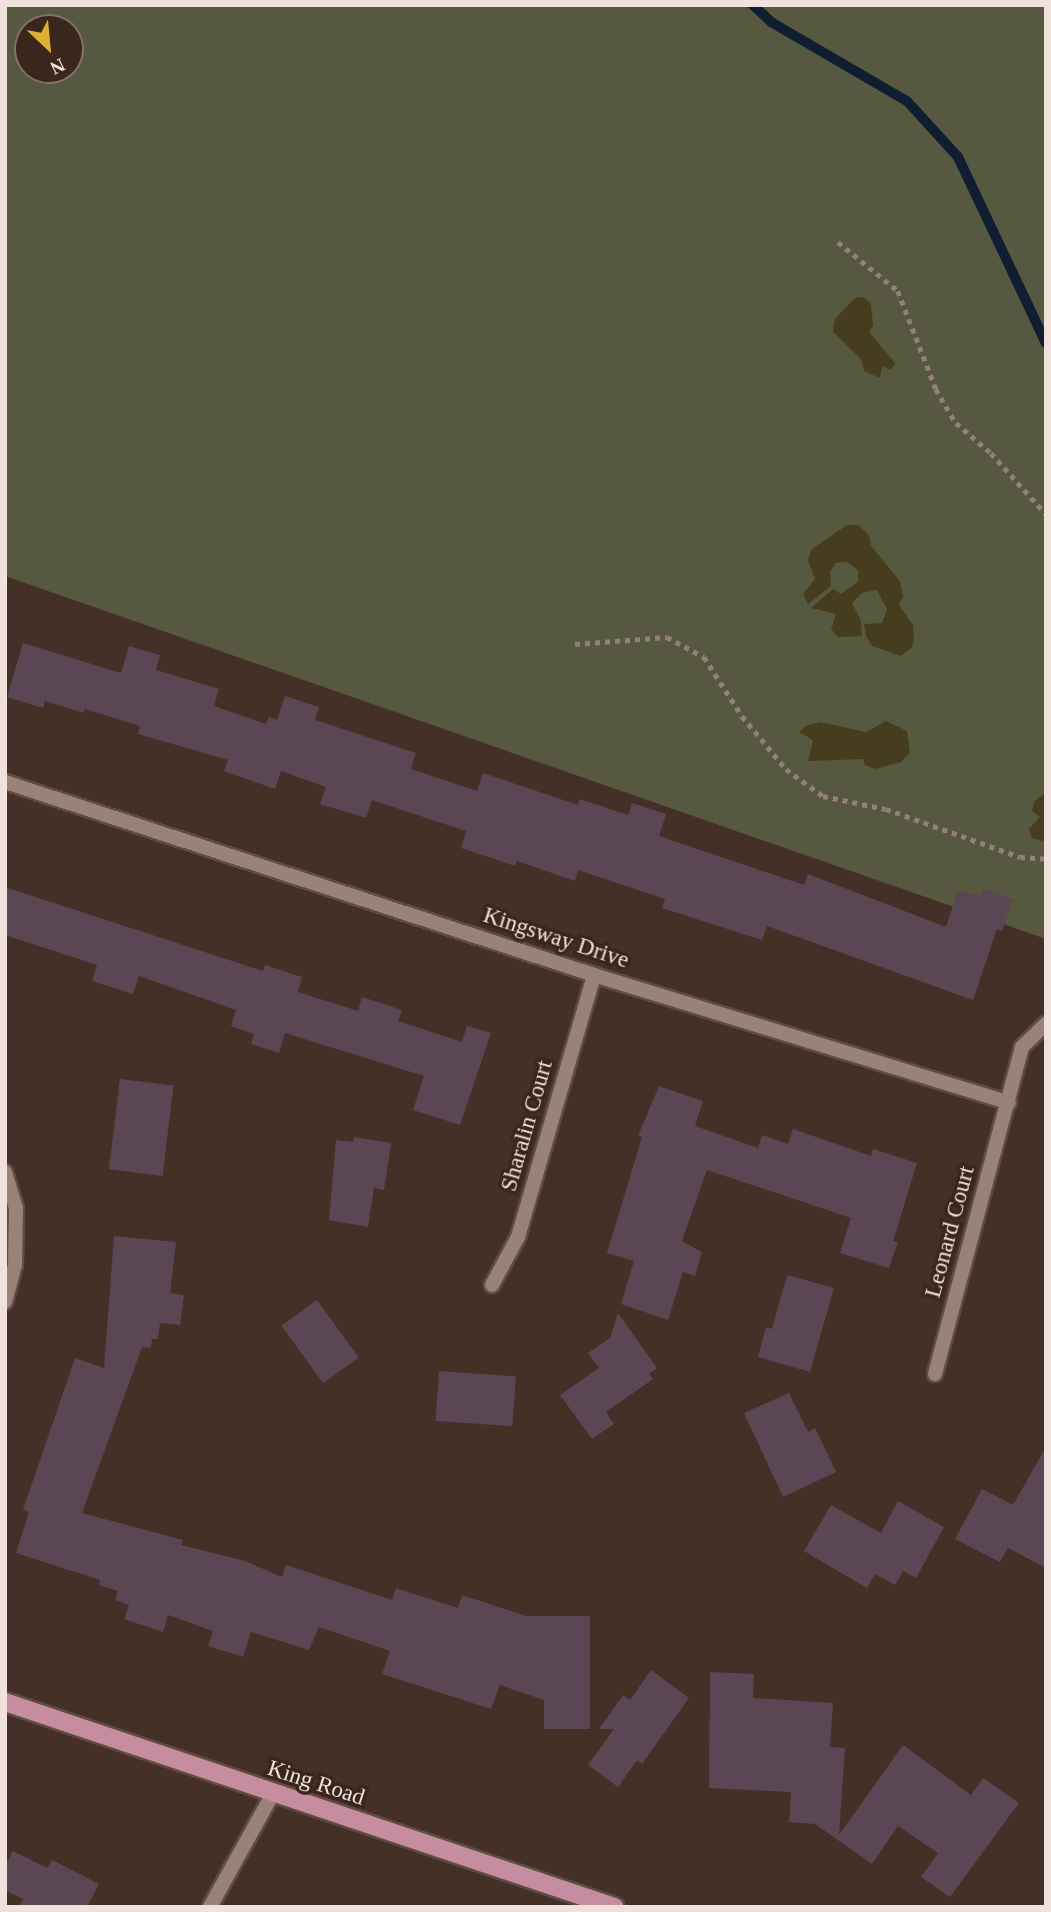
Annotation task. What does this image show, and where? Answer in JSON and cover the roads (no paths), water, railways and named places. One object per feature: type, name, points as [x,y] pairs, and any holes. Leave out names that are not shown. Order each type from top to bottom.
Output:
[{"type":"main road","name":"King Road","points":[[5,1702],[272,1795],[614,1907]]},
{"type":"street","name":"Kingsway Drive","points":[[5,782],[594,975],[1009,1103]]},
{"type":"street","name":"Sharalin Court","points":[[492,1285],[519,1237],[594,975]]},
{"type":"street","points":[[1009,1103],[1023,1047],[1046,1024]]},
{"type":"street","name":"Leonard Court","points":[[935,1374],[1009,1103]]},
{"type":"street","points":[[5,1172],[16,1208],[15,1265],[5,1301]]},
{"type":"street","points":[[209,1907],[272,1795]]},
{"type":"waterway","points":[[753,5],[771,22],[907,101],[958,157],[1046,343]]}]
